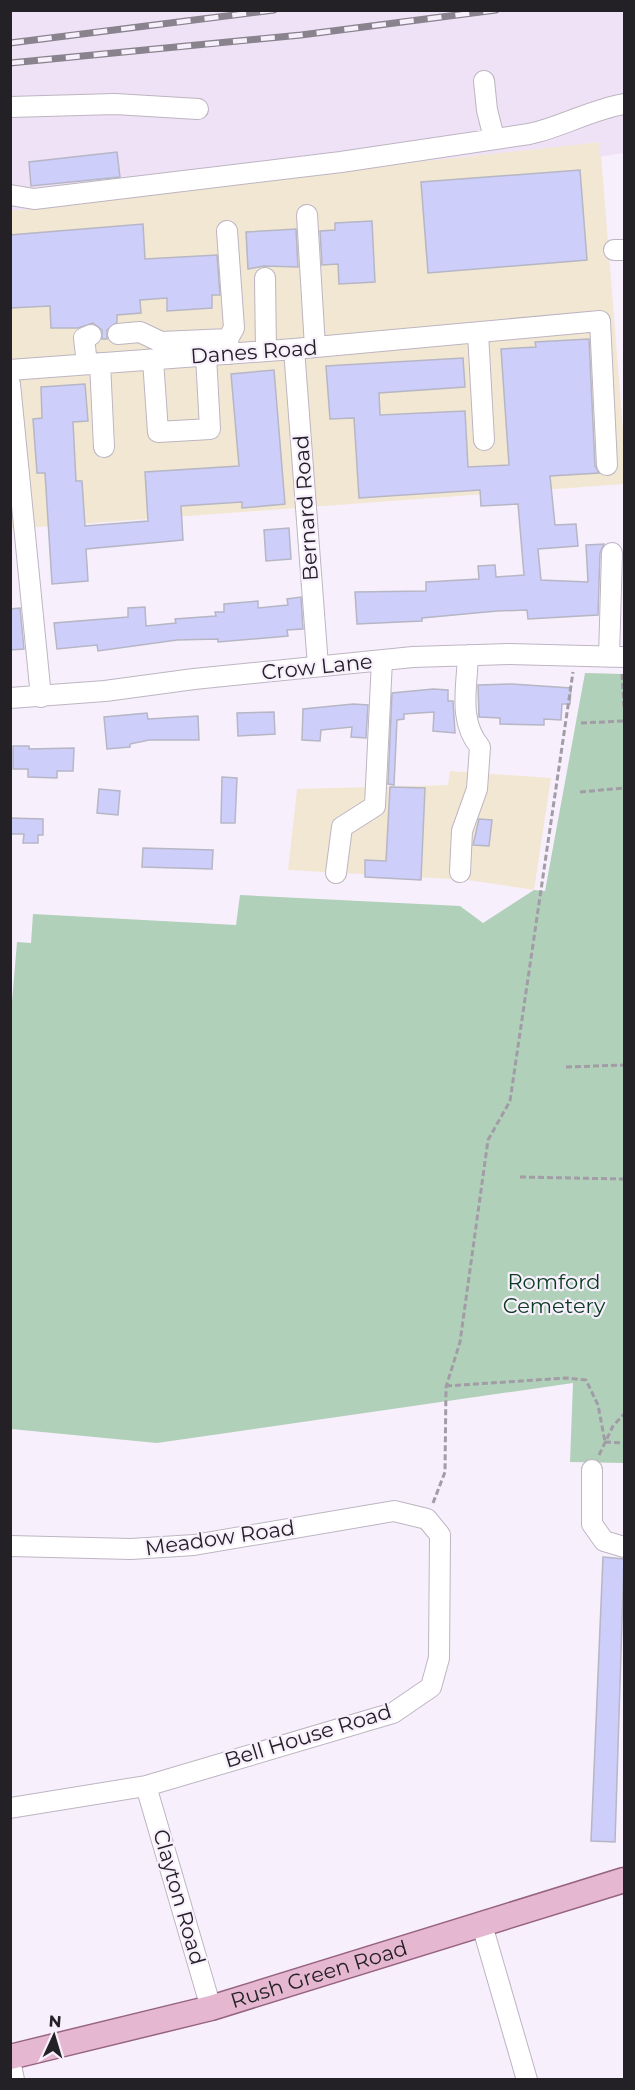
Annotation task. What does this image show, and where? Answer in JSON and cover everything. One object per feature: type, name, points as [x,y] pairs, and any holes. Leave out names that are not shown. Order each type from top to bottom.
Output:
[{"type":"main road","name":"Rush Green Road","points":[[10,2059],[211,2008],[624,1880]]},
{"type":"street","points":[[484,81],[487,110],[494,138]]},
{"type":"street","points":[[10,107],[105,104],[198,109]]},
{"type":"street","points":[[10,195],[34,199],[341,162],[544,131],[590,112],[624,104]]},
{"type":"street","points":[[307,215],[315,347]]},
{"type":"street","points":[[118,334],[140,332],[161,342],[228,346],[234,328],[227,231]]},
{"type":"street","points":[[265,278],[266,351]]},
{"type":"street","name":"Danes Road","points":[[10,370],[206,356],[228,346],[266,351],[498,332],[600,321],[607,465]]},
{"type":"street","points":[[478,333],[484,440]]},
{"type":"street","points":[[91,335],[84,338],[94,364],[104,447]]},
{"type":"street","name":"Bernard Road","points":[[294,349],[318,666]]},
{"type":"street","points":[[153,360],[158,432],[210,429],[206,356]]},
{"type":"street","points":[[10,384],[13,441],[41,697]]},
{"type":"street","points":[[612,553],[618,657]]},
{"type":"street","points":[[460,872],[462,831],[477,789],[480,747],[469,734],[465,716],[468,655]]},
{"type":"street","name":"Crow Lane","points":[[10,698],[41,697],[382,660],[468,655],[618,657]]},
{"type":"street","points":[[336,873],[342,826],[375,806],[382,660]]},
{"type":"street","points":[[592,1470],[592,1524],[603,1541],[624,1547]]},
{"type":"street","name":"Meadow Road","points":[[10,1546],[131,1550],[194,1545],[394,1511],[427,1519]]},
{"type":"street","name":"Bell House Road","points":[[10,1808],[146,1786],[393,1713],[431,1687],[439,1658],[440,1535],[427,1519]]},
{"type":"street","name":"Clayton Road","points":[[146,1786],[211,2008]]},
{"type":"street","points":[[482,1925],[527,2079]]},
{"type":"street","points":[[10,2059],[14,2079]]},
{"type":"path","points":[[427,1519],[445,1472],[446,1387],[460,1342],[488,1140],[510,1101],[575,655]]},
{"type":"path","points":[[618,657],[624,708]]},
{"type":"path","points":[[581,723],[624,721]]},
{"type":"path","points":[[580,792],[624,788]]},
{"type":"path","points":[[566,1067],[624,1065]]},
{"type":"path","points":[[520,1177],[624,1179]]},
{"type":"path","points":[[446,1387],[566,1378],[586,1380],[598,1405],[605,1442]]},
{"type":"path","points":[[605,1442],[613,1426],[624,1414]]},
{"type":"path","points":[[605,1442],[624,1443]]},
{"type":"shaded area","points":[[10,11],[624,11],[624,153],[599,157],[600,142],[285,176],[11,211]]},
{"type":"shaded area","points":[[600,142],[624,443],[624,484],[11,529],[10,211],[285,176]]},
{"type":"shaded area","points":[[450,771],[551,778],[534,890],[468,880],[288,870],[297,789],[448,785]]},
{"type":"green space","name":"Romford Cemetery","points":[[585,673],[624,674],[624,1463],[570,1462],[573,1383],[157,1443],[11,1429],[11,1014],[17,942],[31,943],[33,914],[236,925],[240,895],[460,906],[483,923],[534,890],[545,891]]},
{"type":"building","points":[[117,152],[120,177],[31,186],[29,162]]},
{"type":"building","points":[[580,170],[587,260],[428,273],[421,182]]},
{"type":"building","points":[[372,221],[375,282],[339,284],[338,264],[322,265],[320,231],[335,230],[335,223]]},
{"type":"building","points":[[143,224],[145,259],[217,255],[220,295],[212,295],[212,308],[167,311],[167,298],[140,300],[141,313],[117,315],[117,322],[107,330],[107,339],[102,339],[102,330],[93,323],[78,328],[51,328],[50,306],[10,308],[10,235]]},
{"type":"building","points":[[296,229],[298,267],[264,266],[248,269],[246,232]]},
{"type":"building","points":[[589,339],[595,466],[599,473],[550,476],[555,525],[576,524],[578,546],[538,549],[541,580],[588,582],[586,545],[604,544],[600,553],[598,615],[528,619],[527,610],[497,611],[422,618],[422,621],[357,624],[355,592],[426,591],[426,582],[479,579],[478,566],[495,565],[496,577],[524,575],[518,504],[481,506],[480,490],[359,498],[354,418],[330,419],[326,366],[463,358],[465,387],[379,393],[380,415],[465,411],[468,467],[509,465],[501,349],[536,347],[535,342]]},
{"type":"building","points":[[274,370],[285,504],[242,508],[242,502],[181,506],[183,540],[86,549],[88,581],[52,584],[45,473],[37,473],[33,419],[42,418],[41,387],[85,384],[88,421],[73,422],[76,481],[82,481],[85,526],[148,521],[145,472],[239,466],[231,374]]},
{"type":"building","points":[[289,528],[291,559],[266,561],[264,530]]},
{"type":"building","points":[[301,597],[303,629],[287,630],[288,636],[218,642],[218,639],[177,640],[98,651],[97,645],[57,649],[54,623],[128,617],[128,608],[145,607],[146,626],[176,623],[175,619],[216,616],[215,612],[224,612],[224,604],[258,601],[258,608],[288,605],[287,599]]},
{"type":"building","points":[[20,608],[24,649],[10,650],[10,609]]},
{"type":"building","points":[[512,684],[571,688],[570,704],[562,704],[561,720],[544,719],[544,725],[500,724],[500,718],[479,717],[478,685]]},
{"type":"building","points":[[433,689],[448,690],[448,701],[453,701],[455,733],[433,731],[434,712],[404,714],[404,719],[397,720],[394,785],[388,784],[392,693]]},
{"type":"building","points":[[353,704],[368,705],[366,738],[351,737],[352,727],[321,730],[320,741],[302,740],[303,709]]},
{"type":"building","points":[[274,712],[275,734],[238,736],[237,713]]},
{"type":"building","points":[[147,713],[148,719],[198,716],[199,740],[149,740],[130,744],[130,747],[107,749],[104,717]]},
{"type":"building","points":[[13,746],[29,746],[29,749],[74,748],[73,771],[57,771],[57,778],[28,777],[28,769],[13,769]]},
{"type":"building","points":[[222,777],[237,778],[235,823],[221,823]]},
{"type":"building","points":[[390,787],[425,788],[421,880],[365,877],[365,860],[386,861]]},
{"type":"building","points":[[99,789],[120,791],[118,815],[97,813]]},
{"type":"building","points":[[10,818],[43,819],[43,835],[38,835],[38,843],[23,843],[24,834],[10,834]]},
{"type":"building","points":[[479,819],[492,820],[489,846],[473,845]]},
{"type":"building","points":[[143,848],[213,850],[212,869],[142,867]]},
{"type":"building","points":[[603,1557],[624,1559],[615,1842],[591,1841]]},
{"type":"railway","points":[[10,43],[274,10]]},
{"type":"railway","points":[[10,63],[301,35],[496,10]]}]
